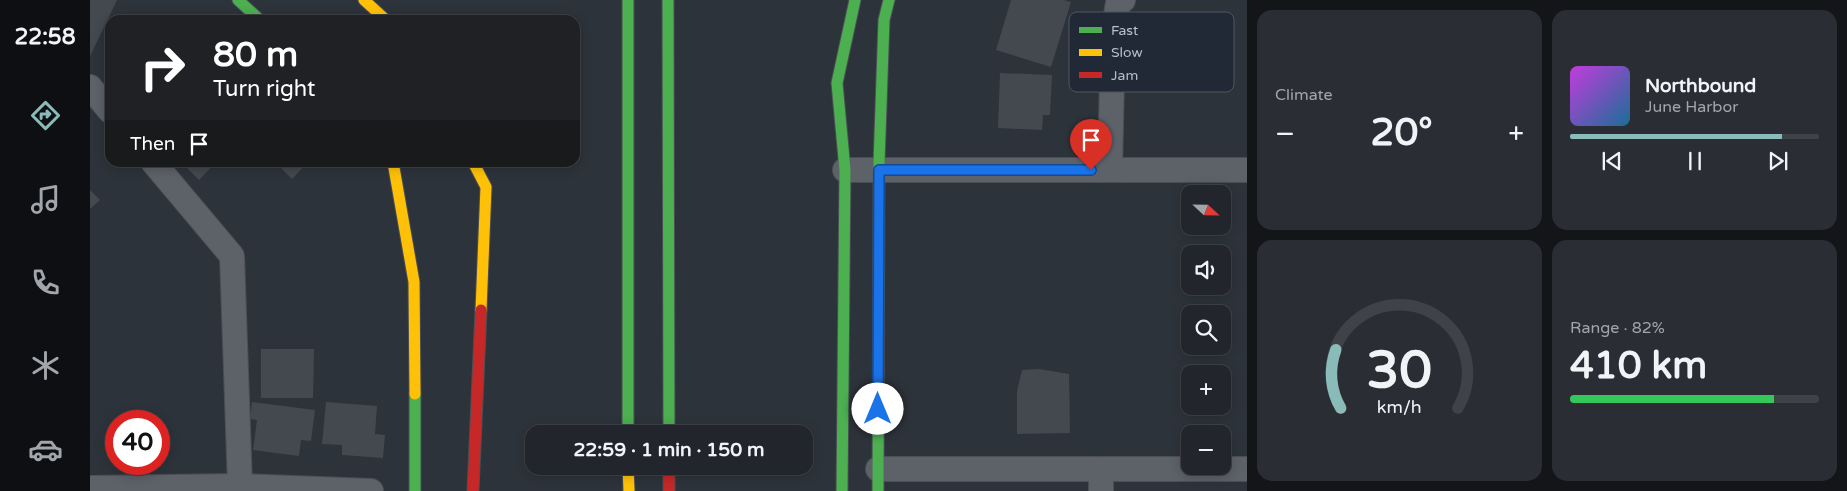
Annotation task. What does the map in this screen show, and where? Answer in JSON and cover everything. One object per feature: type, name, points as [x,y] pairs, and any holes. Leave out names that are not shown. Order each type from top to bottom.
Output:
[{"type":"street","points":[[238,0],[254,15]]},
{"type":"street","points":[[364,0],[380,15]]},
{"type":"street","points":[[628,0],[628,425]]},
{"type":"street","points":[[668,0],[669,425]]},
{"type":"street","points":[[842,491],[845,170],[836,83],[855,0]]},
{"type":"street","points":[[890,0],[884,20],[879,170],[878,480],[1101,480],[1247,469]]},
{"type":"street","points":[[1116,12],[1118,2],[1123,0]]},
{"type":"street","points":[[90,87],[105,105]]},
{"type":"street","points":[[1110,170],[1112,92]]},
{"type":"street","points":[[157,167],[232,256],[240,486]]},
{"type":"street","points":[[394,167],[414,282],[415,491]]},
{"type":"street","points":[[473,491],[486,187],[476,167]]},
{"type":"street","points":[[845,170],[1247,170]]},
{"type":"street","points":[[628,475],[628,491]]},
{"type":"street","points":[[669,475],[669,491]]},
{"type":"street","points":[[90,488],[240,486],[371,491]]},
{"type":"building","points":[[90,0],[117,0],[110,15],[105,15],[105,25],[90,56]]},
{"type":"building","points":[[1011,0],[1063,0],[1071,2],[1051,67],[996,50]]},
{"type":"building","points":[[1000,73],[1052,75],[1050,115],[1043,115],[1042,130],[998,128]]},
{"type":"building","points":[[186,167],[211,167],[199,180]]},
{"type":"building","points":[[280,167],[303,167],[292,179]]},
{"type":"building","points":[[90,190],[100,200],[90,209]]},
{"type":"building","points":[[261,349],[314,349],[313,398],[261,398]]},
{"type":"building","points":[[1039,369],[1069,374],[1070,433],[1017,434],[1017,391],[1022,370]]},
{"type":"building","points":[[252,402],[315,410],[311,441],[301,440],[299,456],[253,450],[257,420],[250,419]]},
{"type":"building","points":[[326,402],[377,406],[375,434],[385,435],[383,458],[342,455],[342,445],[322,444]]},
{"type":"traffic: fast","points":[[238,0],[254,15]]},
{"type":"traffic: fast","points":[[628,0],[628,425]]},
{"type":"traffic: fast","points":[[668,0],[669,425]]},
{"type":"traffic: fast","points":[[842,491],[845,170],[837,83],[855,0]]},
{"type":"traffic: fast","points":[[878,491],[879,163],[884,20],[889,0]]},
{"type":"traffic: fast","points":[[415,394],[415,491]]},
{"type":"traffic: slow","points":[[364,0],[380,15]]},
{"type":"traffic: slow","points":[[394,167],[414,282],[415,394]]},
{"type":"traffic: slow","points":[[476,167],[486,187],[481,310]]},
{"type":"traffic: slow","points":[[628,475],[629,491]]},
{"type":"traffic: jam","points":[[473,491],[481,310]]},
{"type":"traffic: jam","points":[[669,475],[669,491]]},
{"type":"route","points":[[878,409],[879,170],[1091,170]]}]
